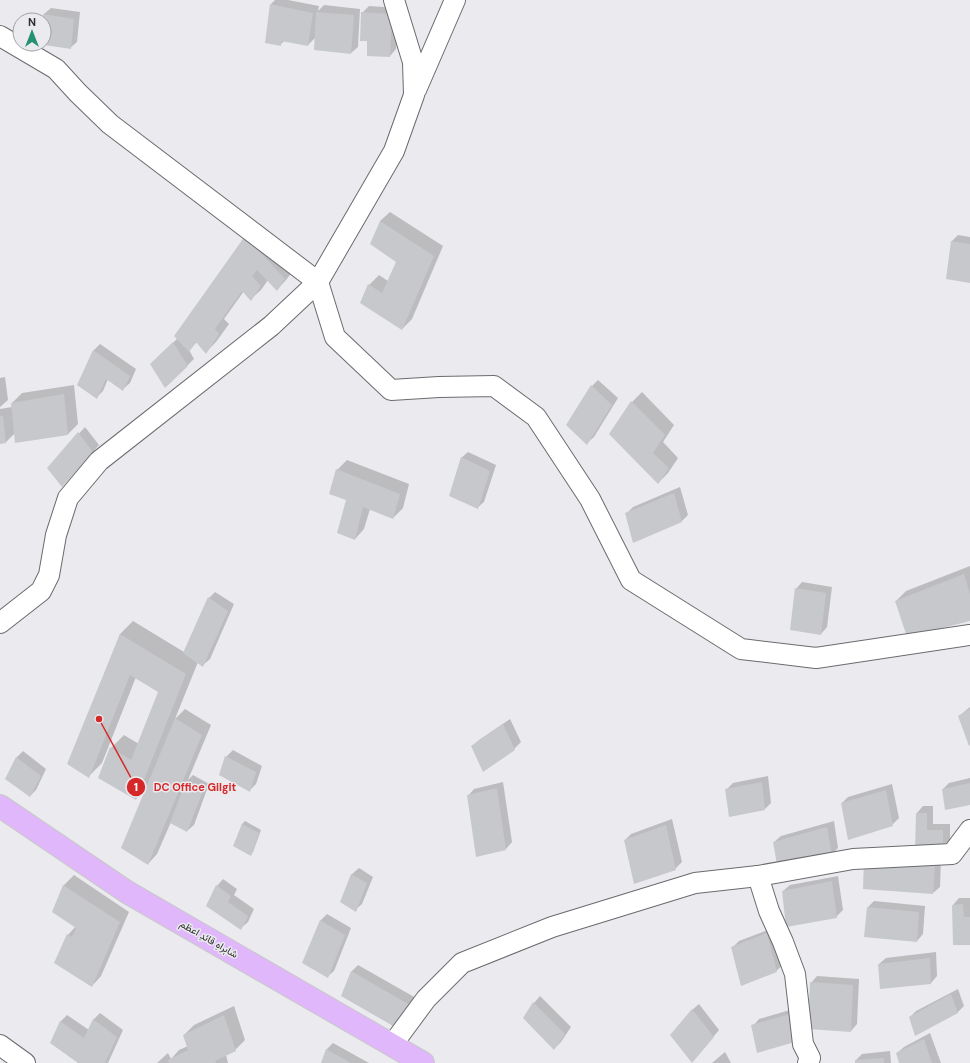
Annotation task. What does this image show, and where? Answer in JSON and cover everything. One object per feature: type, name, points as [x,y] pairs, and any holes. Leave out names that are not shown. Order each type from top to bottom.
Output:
[{"type":"highway","name":"شاہراہِ قائدِ اعظم","points":[[0,806],[127,892],[422,1063]]},
{"type":"street","points":[[394,0],[413,62],[414,95]]},
{"type":"street","points":[[0,624],[41,591],[49,576],[56,535],[68,498],[99,461],[271,326],[318,282],[394,151],[414,95],[455,0]]},
{"type":"street","points":[[0,36],[56,69],[110,124],[318,282],[335,337],[391,390],[494,386],[536,417],[590,499],[630,580],[741,649],[816,658],[970,635]]},
{"type":"street","points":[[392,1045],[426,999],[462,963],[552,926],[695,882],[758,876],[853,859],[952,854],[970,830]]},
{"type":"street","points":[[758,876],[769,911],[784,942],[795,974],[803,1044],[810,1058],[808,1063]]},
{"type":"street","points":[[0,1045],[25,1063]]},
{"type":"building","points":[[270,4],[313,13],[308,46],[281,41],[281,46],[265,43]]},
{"type":"building","points":[[316,12],[354,15],[351,54],[314,50]]},
{"type":"building","points":[[361,12],[392,14],[390,57],[367,56],[367,41],[360,41]]},
{"type":"building","points":[[52,15],[74,19],[71,49],[52,46]]},
{"type":"building","points":[[380,221],[434,256],[402,330],[360,303],[368,284],[382,293],[396,262],[370,244]]},
{"type":"building","points":[[245,236],[285,279],[277,291],[257,270],[252,276],[261,286],[251,301],[242,291],[215,329],[219,334],[206,354],[196,342],[189,352],[174,336]]},
{"type":"building","points":[[951,241],[970,244],[970,283],[946,279]]},
{"type":"building","points":[[173,342],[188,366],[165,388],[150,364]]},
{"type":"building","points":[[93,350],[130,376],[123,391],[106,379],[97,399],[77,385]]},
{"type":"building","points":[[591,385],[612,405],[587,445],[566,425]]},
{"type":"building","points":[[64,394],[68,435],[15,443],[11,403]]},
{"type":"building","points":[[631,401],[665,435],[653,453],[669,468],[658,484],[609,434]]},
{"type":"building","points":[[0,416],[3,416],[6,443],[0,444]]},
{"type":"building","points":[[78,432],[93,452],[62,487],[47,468]]},
{"type":"building","points":[[461,457],[490,471],[478,509],[449,496]]},
{"type":"building","points":[[336,469],[400,494],[393,519],[363,507],[355,540],[337,533],[346,500],[329,494]]},
{"type":"building","points":[[674,493],[682,522],[633,543],[625,513]]},
{"type":"building","points":[[964,574],[970,594],[970,621],[907,637],[895,601]]},
{"type":"building","points":[[795,588],[826,593],[821,635],[790,630]]},
{"type":"building","points":[[208,597],[228,611],[203,667],[183,653]]},
{"type":"building","points":[[120,634],[186,674],[136,800],[98,778],[110,747],[131,760],[158,692],[130,675],[89,778],[67,764]]},
{"type":"building","points":[[970,709],[970,745],[969,746],[958,716]]},
{"type":"building","points":[[175,718],[202,735],[148,865],[121,848]]},
{"type":"building","points":[[503,724],[515,750],[483,772],[471,746]]},
{"type":"building","points":[[225,756],[256,772],[250,792],[219,775]]},
{"type":"building","points":[[16,757],[41,776],[30,797],[5,779]]},
{"type":"building","points":[[186,781],[203,791],[187,832],[170,823]]},
{"type":"building","points":[[762,782],[765,810],[729,817],[725,789]]},
{"type":"building","points":[[970,783],[970,805],[945,810],[942,789]]},
{"type":"building","points":[[497,788],[506,850],[476,857],[467,795]]},
{"type":"building","points":[[886,790],[893,826],[848,840],[841,803]]},
{"type":"building","points":[[916,813],[927,813],[927,830],[943,830],[943,850],[915,850]]},
{"type":"building","points":[[242,824],[259,833],[251,856],[233,846]]},
{"type":"building","points":[[666,825],[676,870],[634,884],[624,840]]},
{"type":"building","points":[[827,827],[832,855],[778,870],[773,842]]},
{"type":"building","points":[[864,859],[935,865],[933,894],[863,889]]},
{"type":"building","points":[[351,874],[367,883],[356,912],[340,902]]},
{"type":"building","points":[[832,881],[837,918],[786,927],[782,891]]},
{"type":"building","points":[[63,885],[120,922],[92,987],[54,963],[67,934],[72,937],[76,928],[52,912]]},
{"type":"building","points":[[216,885],[231,896],[228,902],[248,916],[241,930],[206,906]]},
{"type":"building","points":[[963,904],[964,917],[970,917],[970,945],[953,945],[952,905]]},
{"type":"building","points":[[867,907],[919,912],[917,942],[864,937]]},
{"type":"building","points":[[320,920],[345,935],[328,978],[302,963]]},
{"type":"building","points":[[767,933],[777,972],[741,986],[731,947]]},
{"type":"building","points":[[930,958],[931,984],[880,989],[878,964]]},
{"type":"building","points":[[351,971],[410,1005],[400,1030],[341,996]]},
{"type":"building","points":[[810,982],[853,985],[851,1032],[808,1029]]},
{"type":"building","points":[[951,994],[958,1013],[915,1036],[909,1017]]},
{"type":"building","points":[[533,1002],[565,1034],[554,1050],[523,1018]]},
{"type":"building","points":[[692,1009],[714,1037],[692,1063],[670,1035]]},
{"type":"building","points":[[790,1014],[795,1042],[757,1053],[751,1025]]},
{"type":"building","points":[[224,1015],[236,1051],[215,1061],[216,1063],[169,1063],[168,1060],[188,1050],[183,1035]]},
{"type":"building","points":[[93,1019],[117,1037],[105,1063],[78,1063],[50,1043],[60,1021],[84,1038]]},
{"type":"building","points":[[924,1039],[932,1063],[899,1063],[896,1053]]},
{"type":"building","points":[[326,1049],[351,1063],[321,1063]]},
{"type":"building","points":[[884,1058],[884,1063],[855,1063],[855,1060]]},
{"type":"place","name":"DC Office Gilgit","points":[[99,719]]}]
